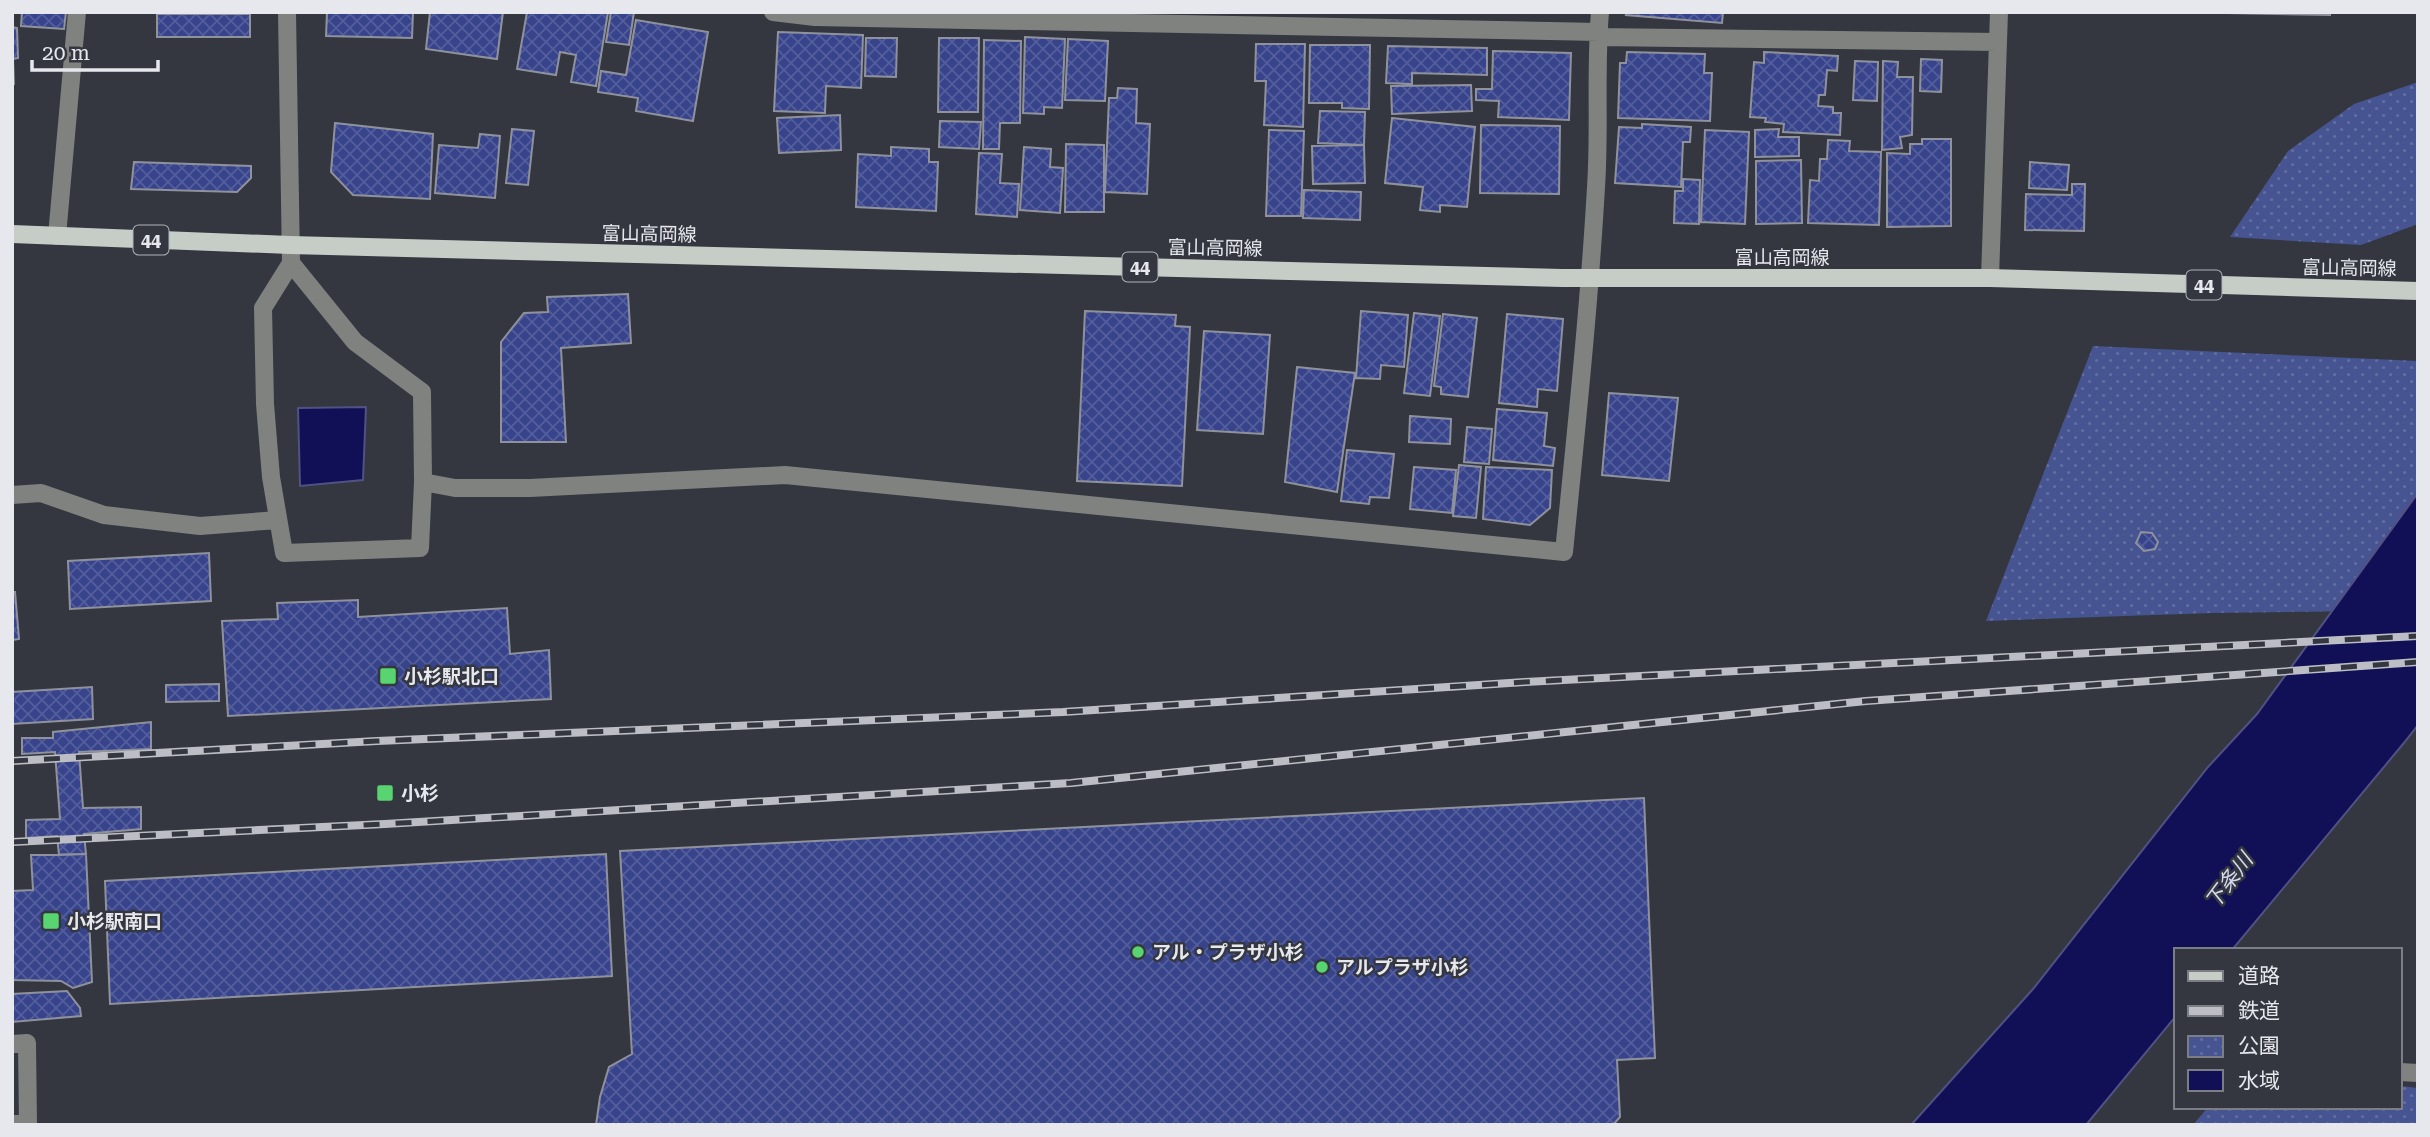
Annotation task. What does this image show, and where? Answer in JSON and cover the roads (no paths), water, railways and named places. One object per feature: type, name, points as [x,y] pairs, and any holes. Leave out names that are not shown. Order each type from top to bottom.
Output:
[{"type":"main road","name":"富山高岡線","points":[[12,234],[290,254],[1591,279],[1990,278],[2418,291]]},
{"type":"street","points":[[57,236],[77,12]]},
{"type":"street","points":[[287,12],[290,254],[263,308],[265,404],[271,477],[284,552],[420,548],[423,482],[422,392],[355,342],[290,254]]},
{"type":"street","points":[[773,12],[815,15],[1399,20],[1598,34],[1998,42]]},
{"type":"street","points":[[423,482],[455,488],[530,488],[785,475],[1564,552],[1591,279],[1598,158],[1600,12]]},
{"type":"street","points":[[1990,278],[1999,12]]},
{"type":"street","points":[[12,495],[41,493],[104,515],[200,526],[278,520]]},
{"type":"street","points":[[12,1044],[27,1043],[28,1124],[12,1124]]},
{"type":"water","points":[[366,407],[363,480],[300,486],[298,408]]},
{"type":"water","name":"下条川","points":[[2418,493],[2418,725],[2403,744],[2234,948],[2174,948],[2174,1018],[2086,1125],[1911,1125],[2033,989],[2208,767],[2257,714]]},
{"type":"railway","points":[[12,761],[377,741],[1063,712],[1525,682],[2418,636]]},
{"type":"railway","points":[[12,842],[385,824],[1071,783],[1866,701],[2418,662]]},
{"type":"place","name":"小杉駅北口","points":[[388,676]]},
{"type":"place","name":"小杉","points":[[385,793]]},
{"type":"place","name":"小杉駅南口","points":[[51,921]]},
{"type":"place","name":"アル・プラザ小杉","points":[[1138,952]]},
{"type":"place","name":"アルプラザ小杉","points":[[1322,967]]}]
